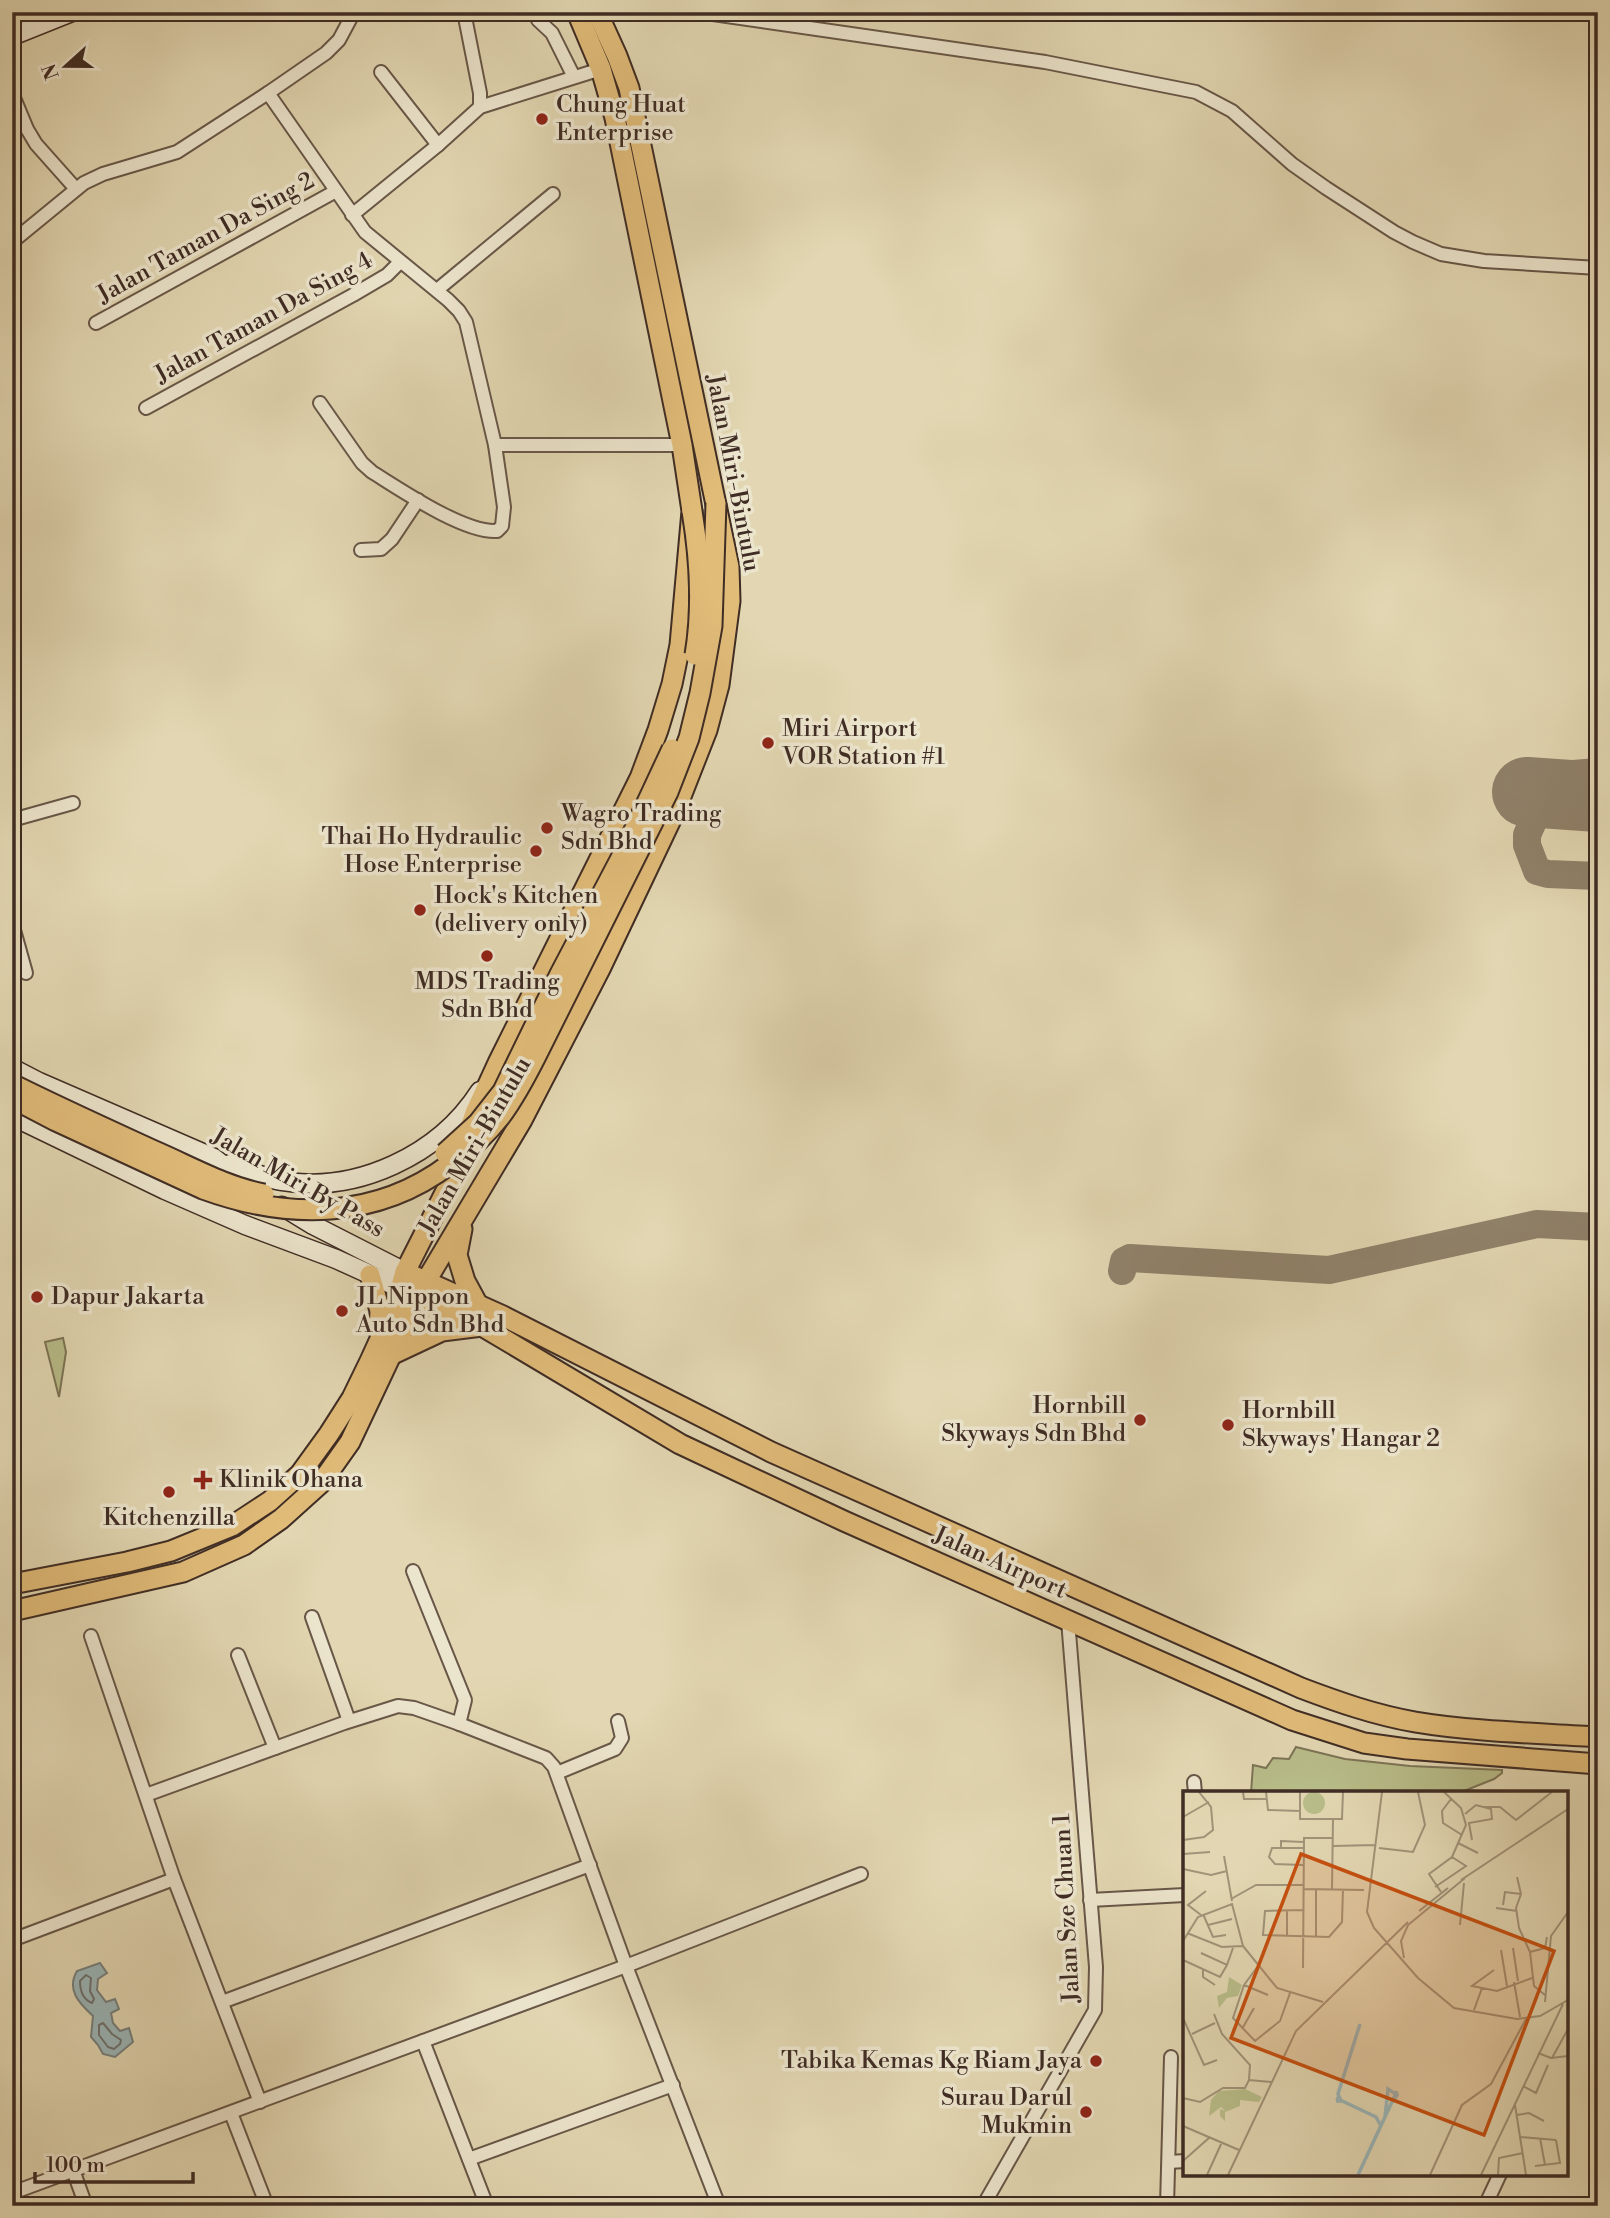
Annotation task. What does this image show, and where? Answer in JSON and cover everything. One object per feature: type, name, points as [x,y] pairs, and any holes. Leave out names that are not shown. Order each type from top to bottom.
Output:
[{"type":"main road","points":[[12,36],[72,12]]},
{"type":"main road","name":"Jalan Miri-Bintulu","points":[[12,1611],[183,1572],[244,1545],[281,1519],[321,1483],[350,1443],[386,1348],[402,1280],[454,1175],[475,1113],[640,778],[658,730],[680,645],[692,511],[682,445],[615,118],[587,13]]},
{"type":"main road","name":"Jalan Miri-Bintulu","points":[[12,1584],[171,1551],[232,1526],[270,1501],[300,1474],[423,1289],[522,1120],[600,969],[676,808],[707,730],[719,685],[730,601],[729,567],[629,88],[587,13]]},
{"type":"main road","points":[[12,1098],[203,1189],[262,1207],[307,1211],[369,1204],[403,1192],[426,1180],[475,1146],[500,1117],[526,1076],[668,792],[680,760],[700,694],[712,626],[716,503]]},
{"type":"main road","points":[[12,1084],[220,1180],[252,1191],[287,1198],[327,1198],[379,1187],[414,1173],[459,1142],[503,1091],[622,856],[671,752],[689,686],[696,646],[700,596],[699,555],[692,511]]},
{"type":"main road","points":[[214,1158],[280,1180],[307,1183],[369,1175],[405,1160],[442,1135],[472,1103],[498,1063]]},
{"type":"main road","name":"Jalan Miri By Pass","points":[[12,1068],[38,1082],[214,1158],[246,1184],[402,1280]]},
{"type":"main road","name":"Jalan Miri By Pass","points":[[12,1116],[244,1225],[336,1259],[370,1275],[402,1280]]},
{"type":"main road","points":[[464,1218],[457,1255],[465,1281],[478,1305]]},
{"type":"main road","points":[[370,1275],[377,1296],[386,1348],[442,1331],[482,1326]]},
{"type":"main road","points":[[402,1280],[423,1289]]},
{"type":"main road","name":"Jalan Airport","points":[[423,1289],[478,1305],[730,1433],[1346,1706],[1414,1722],[1491,1731],[1598,1737]]},
{"type":"main road","name":"Jalan Airport","points":[[423,1289],[680,1444],[844,1521],[1292,1720],[1353,1740],[1407,1749],[1598,1764]]},
{"type":"main road","points":[[1048,1576],[1065,1595],[1068,1620]]},
{"type":"street","points":[[12,242],[76,189],[103,174],[177,152],[268,93],[339,40],[354,12]]},
{"type":"street","points":[[464,12],[480,93],[480,107]]},
{"type":"street","points":[[699,12],[1045,62],[1196,92],[1232,111],[1292,164],[1326,188],[1413,242],[1441,254],[1484,261],[1598,268]]},
{"type":"street","points":[[538,20],[552,33],[573,78]]},
{"type":"street","points":[[352,215],[480,107],[601,69]]},
{"type":"street","points":[[381,72],[438,145]]},
{"type":"street","points":[[12,93],[27,129],[37,144],[76,189]]},
{"type":"street","points":[[268,93],[365,232],[438,290],[466,322],[495,445],[505,516],[502,526],[497,531],[489,532],[477,528],[418,500],[372,472],[362,463],[320,403]]},
{"type":"street","name":"Jalan Taman Da Sing 2","points":[[96,323],[336,191]]},
{"type":"street","points":[[438,290],[553,194]]},
{"type":"street","name":"Jalan Taman Da Sing 4","points":[[146,408],[353,295],[387,275],[400,262]]},
{"type":"street","points":[[495,445],[682,445]]},
{"type":"street","points":[[361,550],[381,550],[392,539],[418,500]]},
{"type":"street","points":[[12,820],[74,803]]},
{"type":"street","points":[[12,923],[26,973]]},
{"type":"street","points":[[412,1571],[465,1700],[459,1724]]},
{"type":"street","points":[[312,1617],[349,1721]]},
{"type":"street","name":"Jalan Sze Chuan 1","points":[[983,2206],[1095,2010],[1097,2001],[1068,1620]]},
{"type":"street","points":[[91,1636],[174,1879],[260,2102]]},
{"type":"street","points":[[238,1655],[275,1748]]},
{"type":"street","points":[[146,1795],[349,1721],[398,1706],[414,1708],[546,1758],[557,1773],[626,1966],[719,2206]]},
{"type":"street","points":[[557,1773],[615,1749],[622,1738],[618,1721]]},
{"type":"street","points":[[222,2001],[590,1865]]},
{"type":"street","points":[[12,2193],[626,1966],[862,1874]]},
{"type":"street","points":[[12,1940],[174,1879]]},
{"type":"street","points":[[1090,1900],[1183,1895]]},
{"type":"street","points":[[423,2040],[487,2206]]},
{"type":"street","points":[[1167,2206],[1171,2057]]},
{"type":"street","points":[[468,2159],[673,2085]]},
{"type":"street","points":[[231,2113],[267,2206]]},
{"type":"street","points":[[1169,2162],[1183,2161]]},
{"type":"street","points":[[73,2171],[86,2206]]},
{"type":"street","points":[[1485,2206],[1499,2176]]},
{"type":"green space","points":[[63,1338],[66,1352],[59,1397],[45,1342]]},
{"type":"green space","points":[[1296,1747],[1345,1759],[1410,1766],[1502,1770],[1502,1773],[1464,1791],[1251,1791],[1253,1765],[1266,1768],[1273,1758],[1289,1759]]},
{"type":"water","points":[[100,1963],[107,1973],[98,1979],[97,1990],[106,2002],[115,1999],[119,2009],[111,2013],[113,2023],[120,2031],[129,2028],[133,2042],[115,2057],[103,2054],[91,2037],[93,2016],[79,2001],[73,1984],[77,1971]]},
{"type":"taxiway","points":[[1598,772],[1573,774],[1545,794],[1527,835],[1527,845],[1537,871],[1598,876]]},
{"type":"taxiway","points":[[1122,1271],[1124,1261],[1130,1258],[1329,1270],[1537,1224],[1598,1227]]},
{"type":"runway","points":[[1527,792],[1598,797]]},
{"type":"place","name":"Chung Huat Enterprise","points":[[542,119]]},
{"type":"place","name":"Miri Airport VOR Station #1","points":[[768,743]]},
{"type":"place","name":"Wagro Trading Sdn Bhd","points":[[547,828]]},
{"type":"place","name":"Thai Ho Hydraulic Hose Enterprise","points":[[536,851]]},
{"type":"place","name":"Hock's Kitchen (delivery only)","points":[[420,910]]},
{"type":"place","name":"MDS Trading Sdn Bhd","points":[[487,956]]},
{"type":"place","name":"Dapur Jakarta","points":[[37,1297]]},
{"type":"place","name":"JL Nippon Auto Sdn Bhd","points":[[342,1311]]},
{"type":"place","name":"Hornbill Skyways Sdn Bhd","points":[[1140,1420]]},
{"type":"place","name":"Hornbill Skyways' Hangar 2","points":[[1228,1425]]},
{"type":"place","name":"Klinik Ohana","points":[[203,1480]]},
{"type":"place","name":"Kitchenzilla","points":[[169,1492]]},
{"type":"place","name":"Tabika Kemas Kg Riam Jaya","points":[[1096,2061]]},
{"type":"place","name":"Surau Darul Mukmin","points":[[1086,2112]]}]
